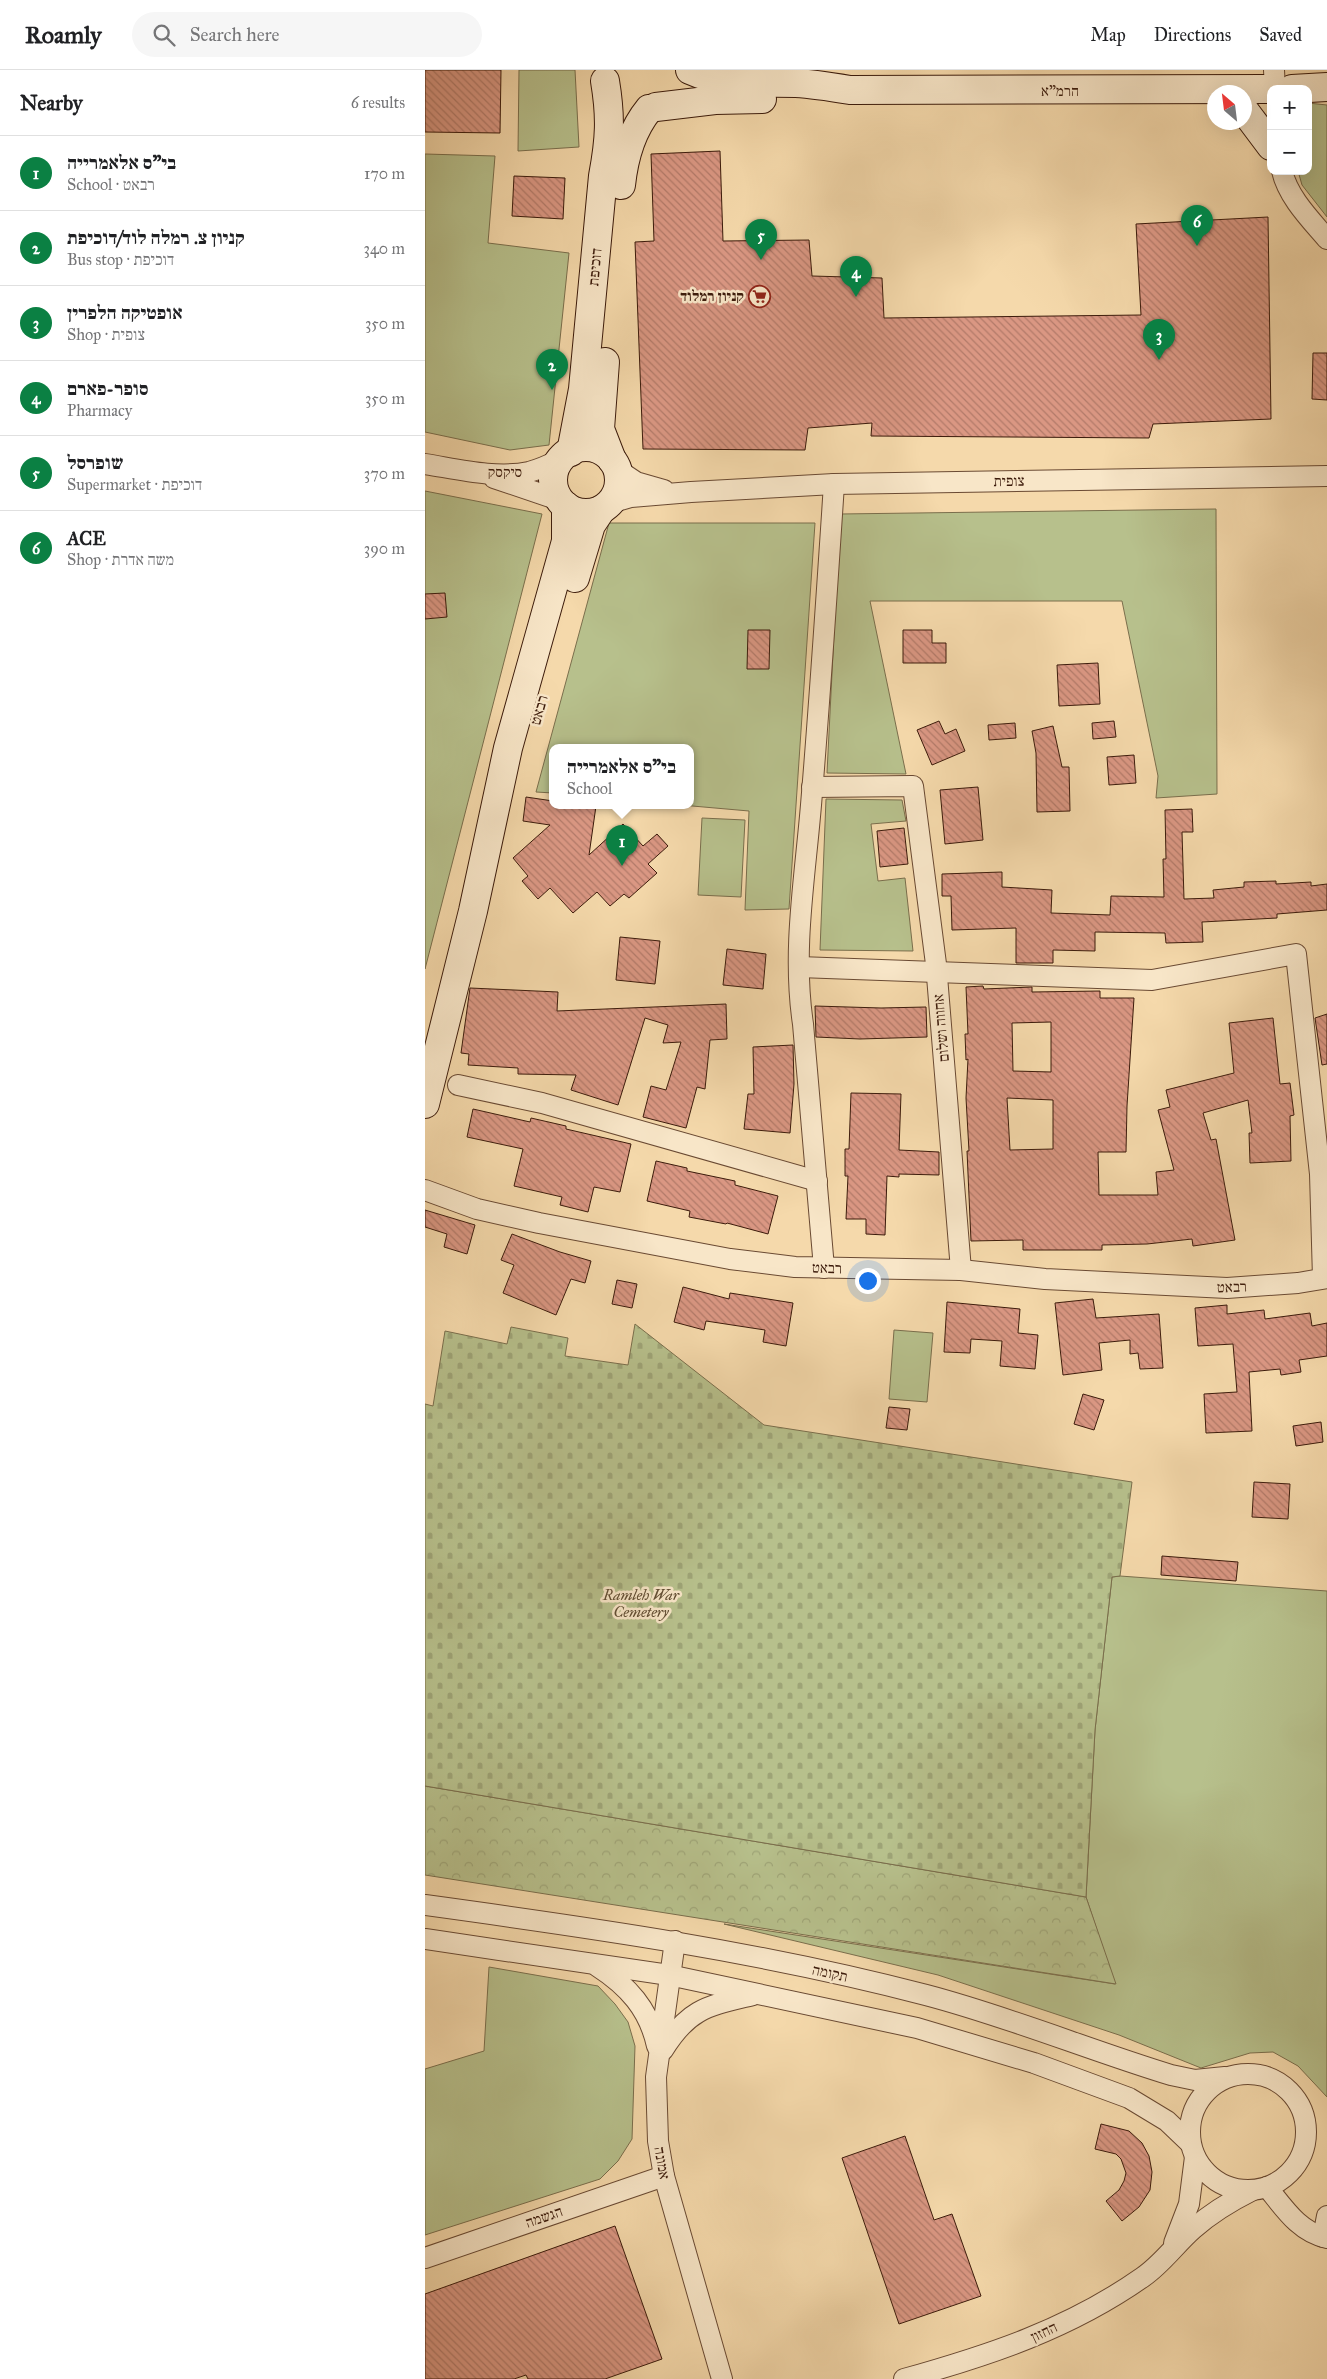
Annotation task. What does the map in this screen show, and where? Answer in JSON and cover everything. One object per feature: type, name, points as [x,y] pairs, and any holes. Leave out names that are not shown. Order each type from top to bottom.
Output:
[{"type":"street","name":"דוכיפת","points":[[615,465],[600,429],[600,410],[622,178],[635,128],[652,108],[664,101],[671,92],[674,83],[674,70]]},
{"type":"street","name":"הרמ\"א","points":[[690,70],[709,77],[732,82],[795,83],[850,90],[1207,92]]},
{"type":"street","points":[[1274,70],[1275,85]]},
{"type":"street","name":"דוכיפת","points":[[566,455],[583,389],[603,176],[609,145],[611,115],[606,76]]},
{"type":"street","name":"הרמ\"א","points":[[606,76],[613,96],[626,107],[637,110],[715,100],[810,98],[850,90]]},
{"type":"street","points":[[1312,88],[1325,88]]},
{"type":"street","name":"הרמ\"א","points":[[1252,90],[1267,89]]},
{"type":"street","points":[[1252,120],[1267,140]]},
{"type":"street","points":[[1283,175],[1301,208],[1327,239]]},
{"type":"street","points":[[588,448],[606,454],[615,465],[618,488],[606,506],[583,513],[563,503],[555,492],[554,474],[566,455],[588,448]]},
{"type":"street","name":"סיקסק","points":[[425,464],[475,472],[528,472],[566,455]]},
{"type":"street","name":"צופית","points":[[615,465],[636,482],[660,489],[691,492]]},
{"type":"street","name":"סיקסק","points":[[475,472],[563,503]]},
{"type":"street","name":"צופית","points":[[606,506],[631,497],[834,484],[1327,476]]},
{"type":"street","points":[[825,1268],[803,1024],[798,990],[800,918],[812,788],[834,484]]},
{"type":"street","name":"רבאט","points":[[425,1104],[473,911],[508,748],[566,540],[563,503]]},
{"type":"street","name":"רבאט","points":[[473,911],[526,753],[584,546],[591,525],[606,506]]},
{"type":"street","name":"אחווה ושלום","points":[[812,788],[913,786],[937,973],[961,1270]]},
{"type":"street","points":[[799,966],[937,973],[1152,980],[1297,954],[1319,1164],[1325,1278]]},
{"type":"street","points":[[459,1085],[542,1103],[817,1181]]},
{"type":"street","name":"רבאט","points":[[425,1190],[477,1208],[539,1223],[730,1258],[795,1267],[961,1270],[1045,1279],[1227,1288],[1298,1283],[1325,1278]]},
{"type":"street","name":"תקומה","points":[[425,1905],[675,1941],[925,1994],[1036,2028],[1171,2075],[1195,2080],[1225,2078]]},
{"type":"street","points":[[425,1940],[669,1975],[917,2028],[1034,2063],[1129,2098],[1159,2115],[1192,2150],[1204,2171],[1218,2182],[1235,2189],[1260,2189],[1284,2178],[1297,2164],[1305,2148],[1307,2129],[1303,2110],[1294,2094],[1280,2082],[1263,2074],[1244,2073],[1225,2078],[1208,2088],[1196,2104],[1190,2123],[1192,2150]]},
{"type":"street","name":"אמונה","points":[[675,1941],[656,2077],[657,2112],[664,2176],[722,2379]]},
{"type":"street","points":[[593,1964],[632,1993],[651,2023],[659,2056]]},
{"type":"street","points":[[659,2056],[676,2028],[692,2015],[709,2006],[759,1994]]},
{"type":"street","name":"החזון","points":[[1168,2253],[1183,2223],[1189,2204],[1192,2150]]},
{"type":"street","name":"הגשמה","points":[[425,2258],[664,2176]]},
{"type":"street","points":[[1260,2189],[1299,2224],[1316,2236],[1325,2237],[1327,2216]]},
{"type":"street","name":"החזון","points":[[904,2379],[969,2361],[1022,2342],[1067,2322],[1117,2295],[1146,2275],[1215,2211],[1260,2189]]},
{"type":"green space","points":[[519,70],[575,70],[579,147],[518,151]]},
{"type":"green space","points":[[1312,103],[1327,105],[1327,217],[1302,185],[1299,175],[1312,175]]},
{"type":"green space","points":[[425,154],[495,156],[488,243],[569,253],[549,445],[510,450],[425,432]]},
{"type":"green space","points":[[425,491],[542,514],[425,969]]},
{"type":"green space","points":[[1216,509],[1217,794],[1156,798],[1158,776],[1122,601],[870,601],[906,774],[827,773],[840,514]]},
{"type":"green space","points":[[609,523],[815,523],[789,909],[745,910],[749,811],[694,806],[694,744],[549,744]]},
{"type":"green space","points":[[549,744],[549,793],[536,792]]},
{"type":"green space","points":[[826,799],[902,800],[906,821],[871,824],[878,881],[905,878],[913,951],[820,950]]},
{"type":"green space","points":[[702,818],[745,820],[741,897],[698,895]]},
{"type":"green space","name":"Ramleh War Cemetery","points":[[635,1324],[764,1425],[1132,1482],[1120,1576],[1112,1577],[1095,1730],[1086,1897],[425,1786],[425,1404],[433,1406],[445,1331],[507,1344],[511,1327],[568,1338],[565,1356],[628,1365]]},
{"type":"green space","points":[[894,1330],[933,1333],[927,1402],[889,1399]]},
{"type":"green space","points":[[1120,1576],[1327,1591],[1327,2097],[1298,2066],[1273,2052],[1250,2053],[1201,2068],[1119,2035],[938,1975],[724,1924],[1115,1984],[1086,1897],[1095,1730],[1112,1577]]},
{"type":"green space","points":[[425,1786],[1086,1897],[1116,1984],[425,1875]]},
{"type":"green space","points":[[489,1967],[598,1986],[615,2004],[628,2022],[635,2046],[632,2139],[618,2161],[600,2179],[425,2235],[425,2069],[484,2051]]},
{"type":"building","points":[[425,70],[501,70],[500,133],[425,132]]},
{"type":"building","name":"קניון רמלוד","points":[[720,151],[723,241],[809,240],[812,276],[882,278],[884,318],[1141,315],[1136,224],[1268,217],[1271,419],[1153,424],[1149,438],[871,436],[872,423],[808,428],[805,450],[643,449],[635,242],[654,241],[651,154]]},
{"type":"building","points":[[514,176],[565,178],[563,219],[512,216]]},
{"type":"building","points":[[1313,353],[1327,353],[1327,400],[1312,399]]},
{"type":"building","points":[[445,593],[447,617],[425,619],[425,594]]},
{"type":"building","points":[[748,630],[770,630],[769,669],[747,669]]},
{"type":"building","points":[[903,630],[932,630],[932,643],[946,643],[946,663],[903,663]]},
{"type":"building","points":[[1098,663],[1100,704],[1059,706],[1057,665]]},
{"type":"building","points":[[939,721],[945,734],[956,729],[965,751],[932,765],[917,730]]},
{"type":"building","points":[[1114,721],[1116,737],[1093,739],[1092,723]]},
{"type":"building","points":[[1015,723],[1016,738],[989,740],[988,725]]},
{"type":"building","points":[[1053,726],[1062,767],[1069,767],[1070,811],[1037,812],[1036,753],[1032,731]]},
{"type":"building","points":[[1134,755],[1136,783],[1109,785],[1107,757]]},
{"type":"building","points":[[978,787],[983,840],[945,844],[940,790]]},
{"type":"building","points":[[526,797],[549,800],[549,809],[596,809],[589,855],[623,824],[643,846],[657,834],[668,846],[648,864],[657,873],[629,898],[624,894],[610,906],[597,892],[573,913],[550,888],[538,899],[522,881],[528,876],[513,858],[550,825],[523,821]]},
{"type":"building","points":[[1192,809],[1193,832],[1182,832],[1184,899],[1214,898],[1213,890],[1244,887],[1244,882],[1276,881],[1276,884],[1311,882],[1311,886],[1327,884],[1327,910],[1277,914],[1277,918],[1202,922],[1203,942],[1166,943],[1165,933],[1095,932],[1095,951],[1053,950],[1053,963],[1016,963],[1016,928],[952,930],[951,896],[942,896],[942,874],[1002,872],[1002,887],[1052,890],[1051,913],[1110,915],[1111,896],[1164,897],[1163,859],[1166,859],[1165,810]]},
{"type":"building","points":[[904,828],[908,864],[880,867],[877,831]]},
{"type":"building","points":[[620,937],[660,941],[655,984],[616,980]]},
{"type":"building","points":[[727,949],[766,954],[763,989],[723,985]]},
{"type":"building","points":[[983,986],[984,989],[1032,987],[1032,992],[1100,991],[1100,998],[1134,998],[1126,1152],[1098,1152],[1099,1195],[1158,1195],[1156,1172],[1174,1170],[1158,1110],[1170,1107],[1166,1090],[1234,1073],[1229,1023],[1273,1018],[1280,1084],[1290,1083],[1294,1115],[1290,1116],[1291,1161],[1250,1163],[1249,1133],[1252,1133],[1248,1100],[1203,1113],[1211,1140],[1216,1139],[1235,1240],[1193,1246],[1192,1239],[1147,1244],[1102,1245],[1102,1250],[1023,1250],[1023,1240],[971,1241],[967,1151],[969,1151],[966,1098],[968,1059],[966,1060],[965,1034],[968,1034],[966,987]],"holes":[[[1051,1022],[1051,1072],[1013,1071],[1012,1023]],[[1007,1098],[1053,1100],[1053,1149],[1010,1150]]]},
{"type":"building","points":[[470,988],[558,992],[557,1011],[726,1004],[727,1039],[710,1040],[705,1089],[697,1087],[686,1128],[643,1117],[651,1086],[666,1090],[681,1042],[663,1043],[668,1025],[645,1018],[618,1105],[571,1090],[576,1075],[518,1074],[518,1068],[468,1065],[469,1054],[461,1053]]},
{"type":"building","points":[[815,1006],[926,1007],[927,1037],[860,1039],[816,1037]]},
{"type":"building","points":[[1327,1014],[1327,1064],[1322,1065],[1315,1018]]},
{"type":"building","points":[[793,1045],[794,1084],[790,1133],[744,1129],[748,1094],[754,1094],[753,1047]]},
{"type":"building","points":[[851,1093],[901,1094],[899,1150],[939,1152],[939,1175],[899,1174],[899,1177],[887,1176],[885,1235],[866,1234],[866,1219],[846,1219],[848,1176],[845,1176],[845,1149],[849,1149]]},
{"type":"building","points":[[473,1109],[530,1122],[531,1118],[566,1126],[566,1129],[631,1144],[620,1192],[594,1187],[588,1212],[560,1205],[562,1197],[514,1186],[523,1149],[467,1137]]},
{"type":"building","points":[[656,1161],[687,1168],[687,1171],[735,1181],[735,1185],[778,1196],[768,1234],[727,1223],[689,1217],[690,1211],[647,1201]]},
{"type":"building","points":[[425,1210],[475,1225],[467,1254],[444,1247],[447,1234],[425,1227]]},
{"type":"building","points":[[512,1234],[560,1252],[591,1261],[585,1283],[571,1279],[556,1315],[503,1293],[514,1265],[501,1260]]},
{"type":"building","points":[[617,1280],[637,1284],[632,1308],[612,1304]]},
{"type":"building","points":[[683,1287],[729,1299],[730,1293],[793,1303],[786,1346],[763,1342],[765,1330],[706,1321],[704,1330],[674,1322]]},
{"type":"building","points":[[1093,1299],[1096,1318],[1159,1314],[1163,1368],[1140,1369],[1138,1353],[1130,1354],[1130,1340],[1099,1343],[1102,1370],[1063,1375],[1055,1303]]},
{"type":"building","points":[[947,1302],[1020,1309],[1018,1333],[1038,1335],[1035,1369],[1000,1366],[1002,1341],[971,1339],[970,1353],[944,1352]]},
{"type":"building","points":[[1227,1305],[1227,1314],[1264,1310],[1265,1319],[1310,1313],[1312,1326],[1327,1323],[1327,1356],[1299,1360],[1301,1372],[1281,1375],[1280,1369],[1249,1372],[1252,1431],[1206,1433],[1204,1394],[1237,1392],[1233,1344],[1198,1346],[1195,1308]]},
{"type":"building","points":[[1083,1394],[1104,1400],[1094,1430],[1074,1424]]},
{"type":"building","points":[[889,1407],[910,1409],[907,1430],[886,1428]]},
{"type":"building","points":[[1321,1422],[1323,1442],[1296,1446],[1293,1426]]},
{"type":"building","points":[[1254,1482],[1290,1484],[1288,1519],[1252,1517]]},
{"type":"building","points":[[1162,1556],[1238,1562],[1236,1581],[1161,1575]]},
{"type":"building","points":[[1101,2124],[1129,2131],[1142,2143],[1149,2156],[1152,2172],[1150,2190],[1139,2207],[1122,2221],[1106,2201],[1119,2190],[1126,2173],[1121,2159],[1116,2154],[1095,2149]]},
{"type":"building","points":[[905,2136],[934,2220],[952,2214],[981,2296],[899,2324],[842,2158]]},
{"type":"building","points":[[615,2226],[662,2359],[605,2379],[528,2379],[526,2375],[514,2379],[425,2379],[425,2294]]},
{"type":"place","name":"ACE","points":[[1197,246]]},
{"type":"place","name":"שופרסל","points":[[761,260]]},
{"type":"place","name":"קניון רמלוד","points":[[760,296]]},
{"type":"place","name":"סופר-פארם","points":[[856,297]]},
{"type":"place","name":"אופטיקה הלפרין","points":[[1159,360]]},
{"type":"place","name":"קניון צ. רמלה לוד/דוכיפת","points":[[552,390]]},
{"type":"place","name":"בי\"ס אלאמרייה","points":[[622,866]]}]
